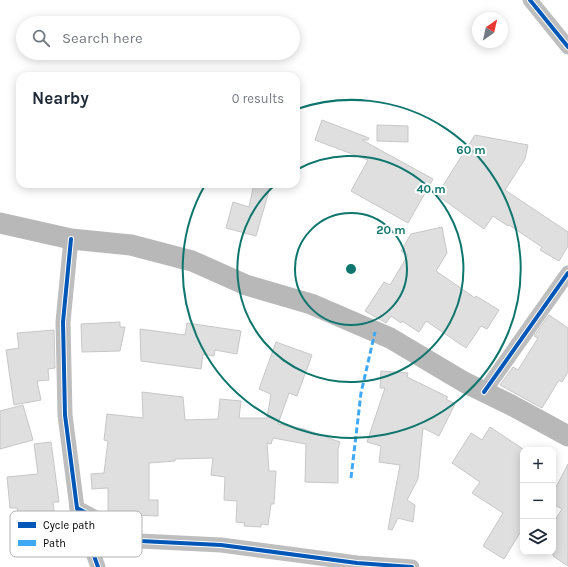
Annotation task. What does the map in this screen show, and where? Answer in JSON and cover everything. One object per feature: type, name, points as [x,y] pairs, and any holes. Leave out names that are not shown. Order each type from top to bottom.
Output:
[{"type":"main road","points":[[0,224],[71,238],[131,245],[192,261],[246,285],[311,304],[390,338],[464,382],[568,436]]},
{"type":"street","points":[[530,0],[568,46]]},
{"type":"street","points":[[71,238],[63,322],[65,415],[78,511]]},
{"type":"street","points":[[484,392],[568,273]]},
{"type":"street","points":[[77,508],[83,511]]},
{"type":"street","points":[[142,541],[221,545],[357,563],[412,567]]},
{"type":"street","points":[[94,557],[98,567]]},
{"type":"building","points":[[322,120],[369,138],[368,140],[362,140],[433,179],[408,223],[351,191],[368,160],[315,140]]},
{"type":"building","points":[[377,125],[408,126],[408,142],[377,141]]},
{"type":"building","points":[[475,135],[528,145],[525,159],[505,190],[568,232],[568,246],[559,261],[540,250],[542,247],[493,216],[484,229],[437,195]]},
{"type":"building","points":[[253,188],[270,188],[256,236],[226,228],[233,202],[249,207]]},
{"type":"building","points":[[442,227],[447,253],[436,271],[475,298],[476,296],[499,310],[487,329],[481,326],[466,348],[426,321],[419,332],[391,316],[386,323],[365,311],[384,282],[390,285],[408,255],[401,251],[411,234]]},
{"type":"building","points":[[549,315],[568,328],[568,372],[562,382],[559,380],[542,408],[500,385],[513,367],[518,370],[538,338],[534,336]]},
{"type":"building","points":[[120,322],[120,327],[125,327],[120,351],[82,352],[81,324]]},
{"type":"building","points":[[187,323],[241,331],[237,354],[215,350],[214,356],[203,354],[201,369],[141,361],[140,329],[185,335]]},
{"type":"building","points":[[54,330],[55,368],[48,369],[49,380],[37,381],[41,400],[14,405],[6,350],[19,348],[17,333]]},
{"type":"building","points":[[276,342],[312,355],[297,396],[289,393],[278,424],[304,429],[340,442],[338,449],[338,483],[305,482],[306,444],[273,438],[271,444],[267,443],[269,471],[276,471],[274,504],[271,504],[268,525],[261,524],[261,527],[244,526],[245,523],[236,522],[237,501],[224,500],[225,477],[211,475],[213,458],[175,459],[175,461],[149,463],[149,500],[158,500],[158,516],[142,515],[142,511],[108,511],[108,488],[92,489],[91,474],[104,473],[108,441],[104,440],[107,414],[143,418],[142,392],[183,397],[185,420],[218,419],[220,399],[241,401],[239,418],[267,418],[271,394],[259,389]]},
{"type":"building","points":[[381,371],[408,373],[407,377],[448,397],[446,399],[455,404],[439,436],[423,428],[418,479],[407,500],[415,505],[413,522],[398,518],[392,530],[388,529],[400,465],[379,462],[381,446],[367,442],[385,388],[380,388]]},
{"type":"building","points":[[23,405],[33,440],[0,449],[0,411]]},
{"type":"building","points":[[490,427],[520,447],[520,533],[504,559],[483,546],[503,513],[472,493],[480,482],[452,463],[471,433],[482,440]]},
{"type":"building","points":[[51,442],[59,502],[53,502],[54,511],[18,511],[17,508],[10,508],[7,477],[38,474],[34,444]]},
{"type":"building","points":[[568,464],[568,566],[553,556],[556,555],[556,518],[562,509],[556,506],[556,487]]},
{"type":"marked path","points":[[351,478],[361,393],[375,332]]},
{"type":"cycle path","points":[[530,0],[568,47]]},
{"type":"cycle path","points":[[71,239],[63,322],[65,415],[78,511]]},
{"type":"cycle path","points":[[484,392],[568,273]]},
{"type":"cycle path","points":[[77,508],[83,511]]},
{"type":"cycle path","points":[[142,541],[221,545],[357,563],[412,567]]},
{"type":"cycle path","points":[[94,557],[98,567]]}]
